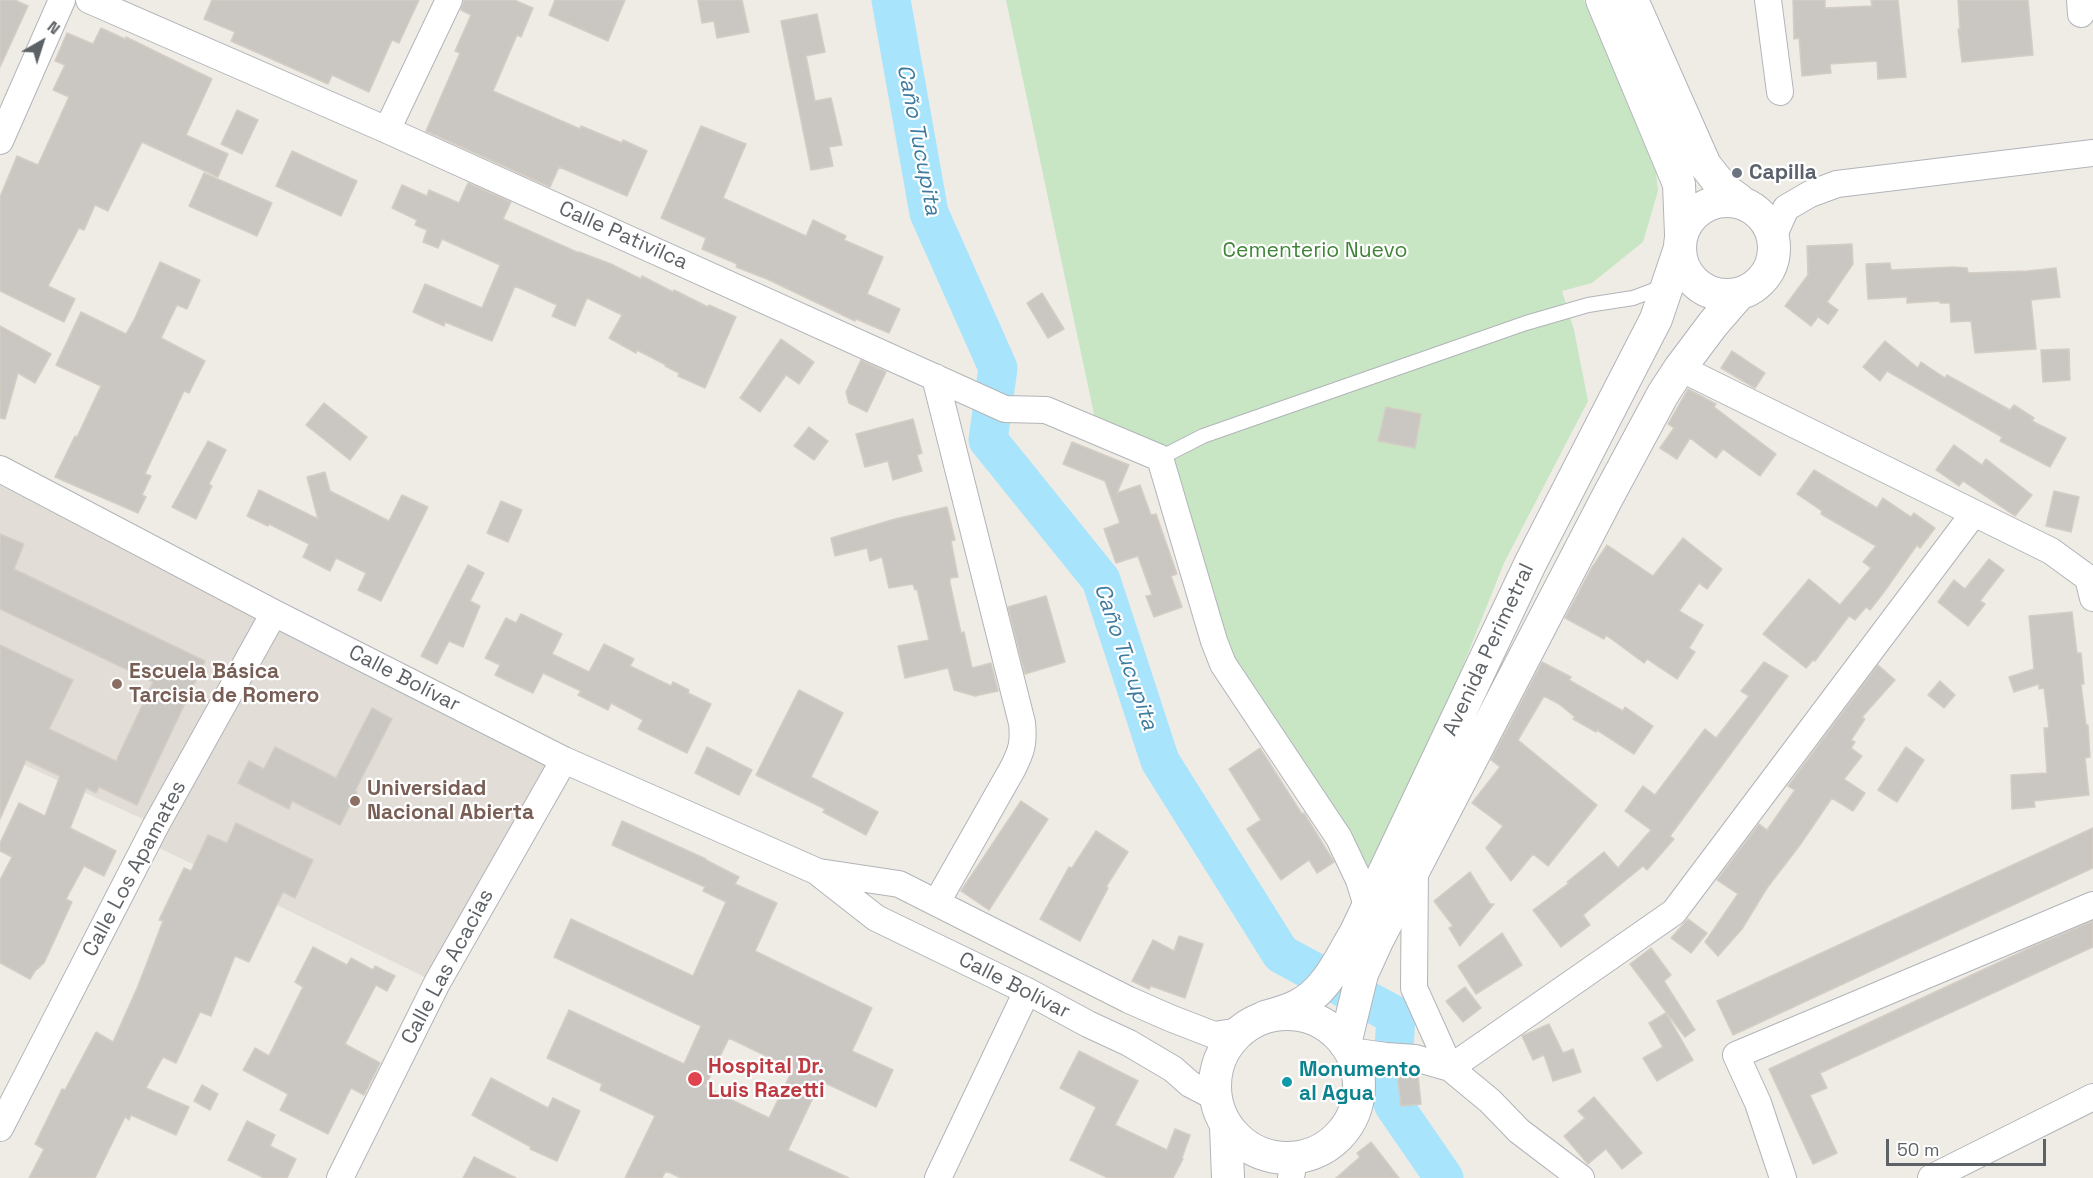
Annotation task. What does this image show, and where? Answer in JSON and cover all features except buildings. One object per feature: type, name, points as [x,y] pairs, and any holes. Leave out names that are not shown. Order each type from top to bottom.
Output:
[{"type":"street","points":[[0,141],[62,0]]},
{"type":"street","name":"Calle Pativilca","points":[[89,0],[387,130],[1005,409],[1046,410],[1160,458]]},
{"type":"street","points":[[387,130],[449,0]]},
{"type":"street","name":"Avenida Perimetral","points":[[1348,1047],[1354,1008],[1352,966],[1355,934],[1531,562],[1656,319],[1680,243],[1679,184],[1602,0]]},
{"type":"street","points":[[1632,0],[1705,165],[1724,189],[1753,208],[1766,221],[1773,237],[1774,254],[1769,269],[1760,283],[1739,294],[1723,296],[1708,292],[1694,283],[1686,273],[1680,243],[1687,222],[1695,212],[1706,204],[1722,199],[1739,200]]},
{"type":"street","points":[[1768,0],[1780,92]]},
{"type":"street","points":[[1773,237],[1785,208],[1810,194],[1837,184],[2093,153]]},
{"type":"street","name":"Avenida Perimetral","points":[[1253,1024],[1295,1007],[1315,995],[1324,985],[1352,966],[1377,940],[1607,498],[1680,368],[1739,294]]},
{"type":"street","points":[[1680,368],[2051,551],[2088,578],[2093,598]]},
{"type":"street","points":[[935,377],[1022,723],[1024,739],[1021,752],[1013,768],[937,902]]},
{"type":"street","points":[[1160,458],[1214,641],[1223,664],[1339,838],[1359,880],[1367,906]]},
{"type":"street","name":"Calle Bolívar","points":[[0,470],[274,613],[564,760],[816,871],[876,918],[1153,1057],[1190,1084],[1215,1097]]},
{"type":"street","points":[[1450,1068],[1674,912],[1974,513]]},
{"type":"street","name":"Calle Los Apamates","points":[[0,1128],[156,825],[274,613]]},
{"type":"street","name":"Calle Las Acacias","points":[[340,1178],[437,983],[564,760]]},
{"type":"street","points":[[1415,867],[1414,988],[1450,1068]]},
{"type":"street","name":"Calle Bolívar","points":[[816,871],[899,884],[1129,1000],[1214,1035],[1253,1024]]},
{"type":"street","points":[[1778,1176],[1758,1102],[1736,1055],[2093,904]]},
{"type":"street","points":[[938,1178],[1027,992]]},
{"type":"street","points":[[1280,1014],[1310,1018],[1335,1032],[1348,1047],[1356,1062],[1358,1102],[1348,1126],[1325,1148],[1286,1168],[1241,1143],[1226,1126],[1215,1097],[1215,1078],[1219,1060],[1228,1044],[1253,1024],[1280,1014]]},
{"type":"street","points":[[1348,1047],[1386,1056],[1415,1058],[1450,1068],[1491,1101],[1519,1131],[1581,1178]]},
{"type":"street","points":[[1931,1178],[2093,1097]]},
{"type":"street","points":[[1226,1126],[1228,1178]]},
{"type":"lane","points":[[1160,458],[1203,436],[1526,322],[1588,305],[1633,298],[1666,286]]},
{"type":"shaded area","points":[[0,469],[275,617],[564,760],[437,983],[147,842],[156,825],[0,754]]},
{"type":"green space","name":"Cementerio Nuevo","points":[[1006,0],[1584,0],[1656,173],[1658,191],[1643,242],[1592,283],[1562,291],[1574,330],[1588,401],[1504,563],[1367,906],[1239,687],[1160,458],[1098,433]]},
{"type":"waterway","name":"Caño Tucupita","points":[[891,0],[929,213],[998,368],[988,440],[1101,580],[1160,761],[1281,954],[1396,1016],[1393,1104],[1444,1178]]},
{"type":"place","name":"Capilla","points":[[1737,173]]},
{"type":"place","name":"Escuela Básica Tarcisia de Romero","points":[[117,684]]},
{"type":"place","name":"Universidad Nacional Abierta","points":[[355,801]]},
{"type":"place","name":"Hospital Dr. Luis Razetti","points":[[695,1079]]},
{"type":"place","name":"Monumento al Agua","points":[[1287,1082]]}]
